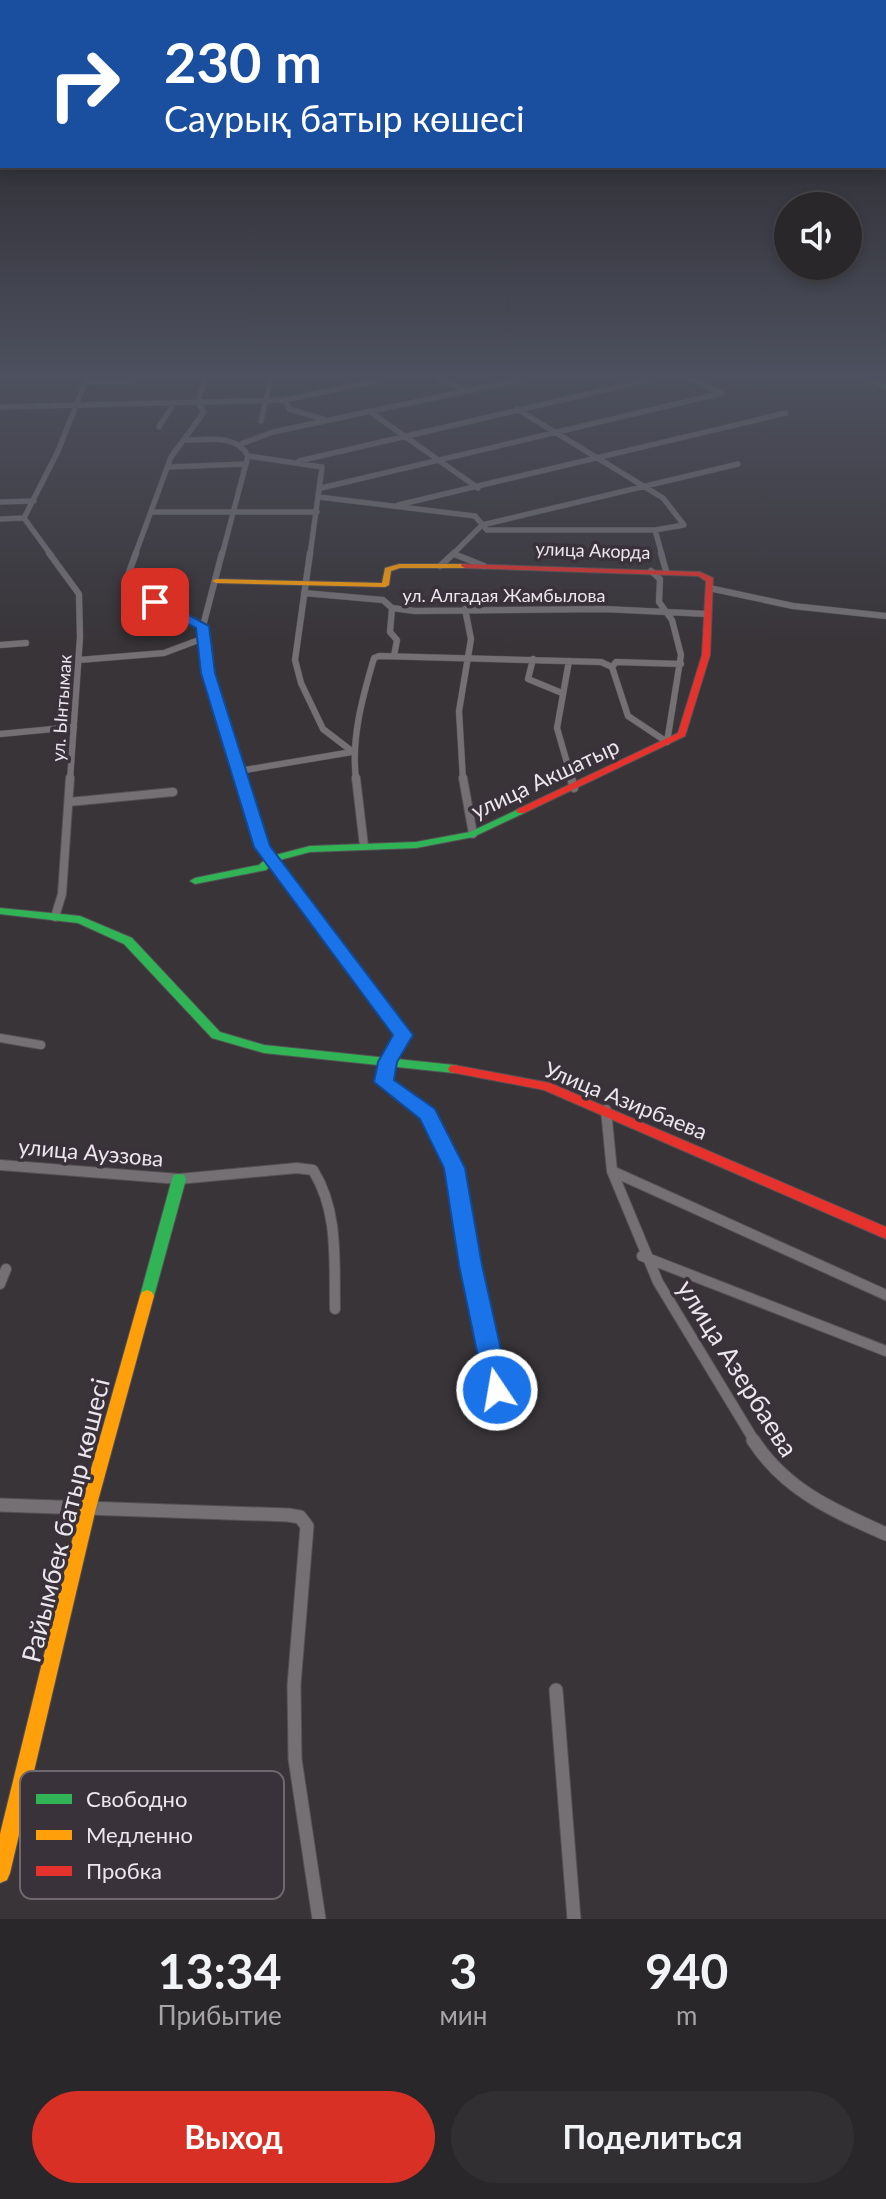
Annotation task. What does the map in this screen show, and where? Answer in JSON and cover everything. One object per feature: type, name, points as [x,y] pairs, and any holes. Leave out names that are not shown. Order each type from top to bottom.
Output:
[{"type":"main road","name":"улица Акорда","points":[[352,590],[385,585],[391,568],[440,566],[666,571],[700,574],[710,580],[709,588]]},
{"type":"main road","points":[[216,581],[352,590]]},
{"type":"main road","name":"улица Акшатыр","points":[[195,881],[262,868],[272,859],[310,849],[416,845],[473,834],[682,734],[706,655],[709,588]]},
{"type":"main road","name":"Улица Азирбаева","points":[[0,911],[80,920],[128,941],[216,1035],[264,1049],[462,1070],[546,1086],[886,1233]]},
{"type":"main road","name":"Райымбек батыр көшесі","points":[[25,1771],[88,1508],[179,1179]]},
{"type":"main road","name":"Райымбек батыр көшесі","points":[[0,1873],[20,1790]]},
{"type":"street","points":[[0,519],[24,518],[49,468]]},
{"type":"street","points":[[168,468],[128,575],[155,602],[203,626]]},
{"type":"street","points":[[244,468],[203,626],[208,673],[262,847],[403,1035],[387,1062],[384,1082],[428,1114],[454,1168],[470,1265],[497,1390]]},
{"type":"street","points":[[312,468],[343,483]]},
{"type":"street","points":[[321,488],[409,468]]},
{"type":"street","points":[[451,468],[478,488]]},
{"type":"street","points":[[371,506],[409,504],[564,468]]},
{"type":"street","points":[[319,497],[371,506],[475,516],[487,530],[655,530],[682,526],[682,520],[668,509],[663,498],[614,468]]},
{"type":"street","points":[[440,566],[482,525],[723,468]]},
{"type":"street","points":[[322,470],[295,660],[301,683],[323,729],[353,752]]},
{"type":"street","points":[[0,502],[34,501]]},
{"type":"street","points":[[151,512],[317,512]]},
{"type":"street","name":"ул. Ынтымак","points":[[24,518],[79,594],[79,660],[69,802],[62,894],[55,917]]},
{"type":"street","points":[[655,530],[666,571]]},
{"type":"street","points":[[454,554],[484,566]]},
{"type":"street","points":[[612,667],[628,716],[667,742],[681,664],[670,613],[659,602],[660,579],[651,571]]},
{"type":"street","points":[[709,588],[793,606],[886,616]]},
{"type":"street","name":"ул. Алгадая Жамбылова","points":[[352,590],[383,600],[392,608],[708,614]]},
{"type":"street","points":[[392,608],[390,632],[397,640],[394,656]]},
{"type":"street","points":[[465,609],[474,624],[461,694],[459,740],[473,834]]},
{"type":"street","points":[[79,660],[164,653],[204,638]]},
{"type":"street","points":[[0,645],[26,643]]},
{"type":"street","points":[[364,846],[353,752],[362,698],[374,658],[583,659],[612,667]]},
{"type":"street","points":[[533,659],[528,679],[562,693]]},
{"type":"street","points":[[612,667],[616,662],[629,660],[681,664]]},
{"type":"street","points":[[569,661],[557,728],[574,788]]},
{"type":"street","points":[[0,734],[74,727]]},
{"type":"street","points":[[239,771],[353,752]]},
{"type":"street","points":[[69,802],[173,792]]},
{"type":"street","points":[[0,1038],[41,1045]]},
{"type":"street","name":"улица Азербаева","points":[[606,1110],[612,1171],[622,1210],[641,1255],[737,1414],[783,1479],[807,1499],[886,1534]]},
{"type":"street","name":"улица Ауэзова","points":[[0,1165],[96,1170],[179,1179],[297,1168],[313,1170],[323,1183],[332,1230],[335,1309]]},
{"type":"street","points":[[612,1171],[886,1295]]},
{"type":"street","points":[[641,1255],[886,1351]]},
{"type":"street","points":[[0,1284],[6,1269]]},
{"type":"street","points":[[0,1505],[288,1515],[300,1517],[307,1526],[294,1685],[295,1759],[319,1919]]},
{"type":"street","points":[[556,1690],[574,1919]]},
{"type":"traffic: fast","points":[[195,881],[262,868],[272,859],[310,849],[416,845],[473,834],[521,811]]},
{"type":"traffic: fast","points":[[0,911],[80,920],[128,941],[216,1035],[264,1049],[454,1069]]},
{"type":"traffic: fast","points":[[147,1296],[179,1179]]},
{"type":"traffic: slow","points":[[216,581],[385,585],[388,570],[399,566],[465,566]]},
{"type":"traffic: slow","points":[[25,1771],[88,1508],[147,1296]]},
{"type":"traffic: slow","points":[[0,1873],[20,1790]]},
{"type":"traffic: jam","points":[[465,566],[700,574],[710,580],[706,655],[682,734],[521,811]]},
{"type":"traffic: jam","points":[[454,1069],[546,1086],[886,1233]]},
{"type":"route","points":[[155,602],[203,626],[208,673],[262,847],[403,1035],[387,1062],[384,1082],[428,1114],[454,1168],[470,1265],[497,1390]]}]
